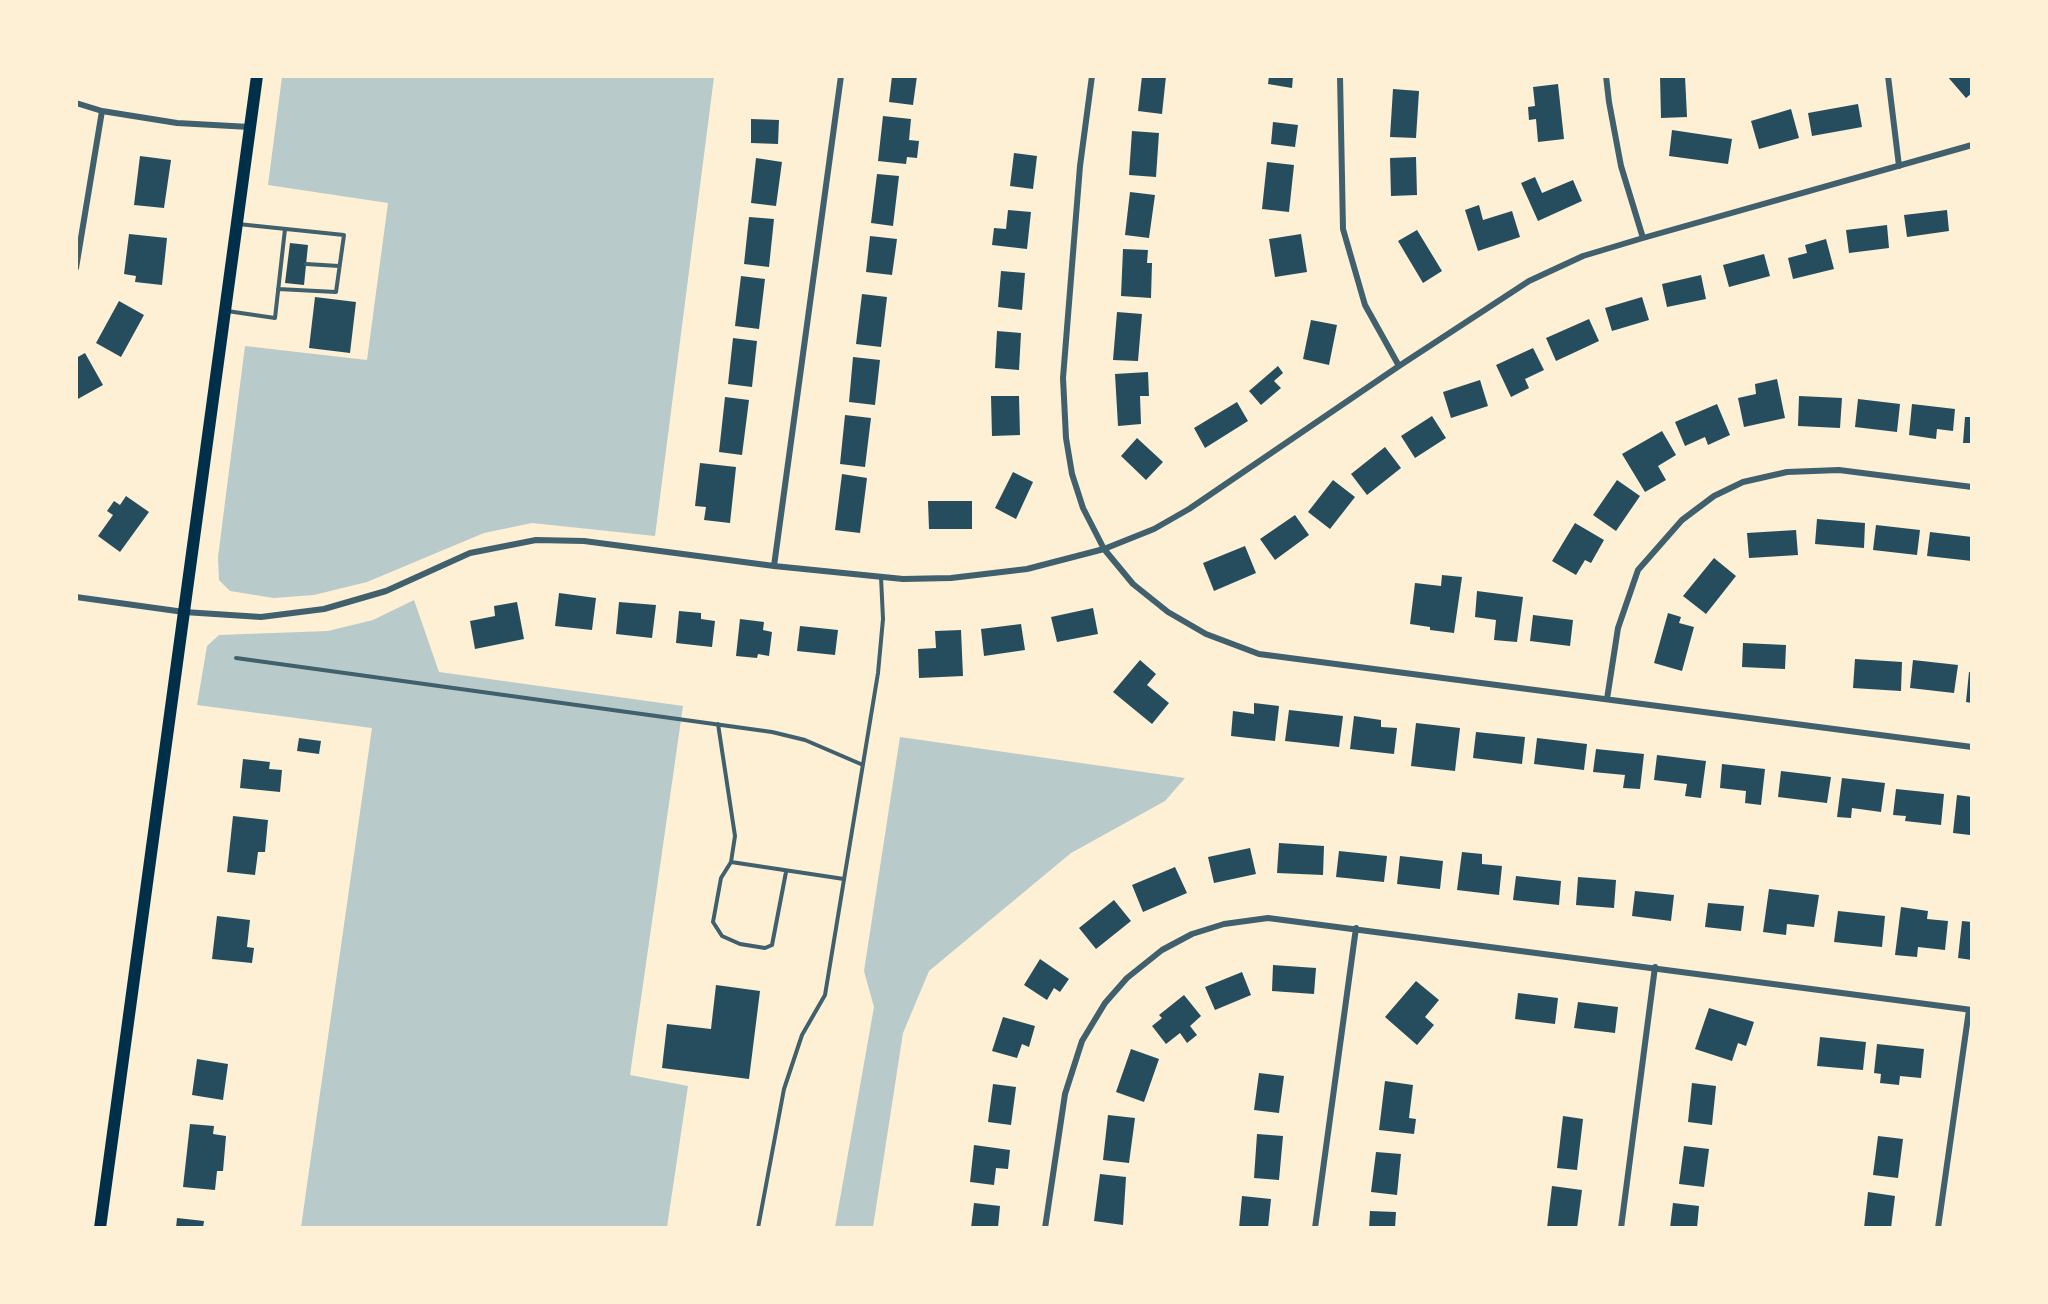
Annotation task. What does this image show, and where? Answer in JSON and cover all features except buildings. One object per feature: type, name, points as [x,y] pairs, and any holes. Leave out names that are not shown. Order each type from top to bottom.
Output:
[{"type":"main road","points":[[100,1227],[257,76]]},
{"type":"street","points":[[774,566],[841,76]]},
{"type":"street","points":[[1092,76],[1080,166],[1063,378],[1066,438],[1072,474],[1083,508],[1104,549],[1133,584],[1168,612],[1206,634],[1259,654],[1971,747]]},
{"type":"street","points":[[1340,76],[1343,230],[1365,304],[1400,366]]},
{"type":"street","points":[[1606,76],[1622,166],[1643,238]]},
{"type":"street","points":[[1888,76],[1899,166]]},
{"type":"street","points":[[76,103],[102,111],[193,124],[250,127]]},
{"type":"street","points":[[76,268],[102,111]]},
{"type":"street","points":[[76,597],[184,612],[261,617],[324,609],[386,591],[470,553],[536,540],[584,541],[774,566],[903,579],[951,578],[1027,569],[1104,549],[1154,529],[1190,509],[1529,281],[1583,256],[1971,146]]},
{"type":"street","points":[[1607,699],[1618,628],[1638,570],[1682,520],[1714,496],[1743,482],[1787,472],[1839,470],[1971,487]]},
{"type":"street","points":[[1045,1227],[1065,1094],[1082,1041],[1105,1003],[1127,978],[1162,950],[1224,924],[1268,918],[1970,1010],[1938,1227]]},
{"type":"street","points":[[1315,1227],[1356,928]]},
{"type":"street","points":[[1622,1227],[1655,967]]},
{"type":"lane","points":[[237,224],[344,235],[336,292],[278,288]]},
{"type":"lane","points":[[225,311],[274,318],[285,229]]},
{"type":"lane","points":[[281,262],[287,263]]},
{"type":"lane","points":[[306,264],[339,266]]},
{"type":"lane","points":[[758,1227],[784,1089],[802,1035],[825,995],[878,673],[883,620],[881,577]]},
{"type":"lane","points":[[236,658],[772,732],[806,740],[863,765]]},
{"type":"lane","points":[[718,724],[735,836],[731,862],[721,878],[713,922],[722,936],[749,946],[765,948],[772,945],[786,872]]},
{"type":"lane","points":[[731,862],[844,879]]},
{"type":"shaded area","points":[[282,77],[714,77],[655,536],[532,523],[484,533],[367,582],[314,595],[274,598],[230,591],[219,580],[218,557],[245,346],[367,360],[388,203],[268,185]]},
{"type":"shaded area","points":[[414,600],[439,672],[683,706],[630,1075],[688,1086],[667,1227],[301,1227],[372,728],[197,705],[207,646],[219,635],[328,631],[373,620]]},
{"type":"shaded area","points":[[900,737],[1185,778],[1165,801],[1071,853],[929,971],[903,1033],[873,1227],[835,1227],[874,1007],[864,971]]}]
